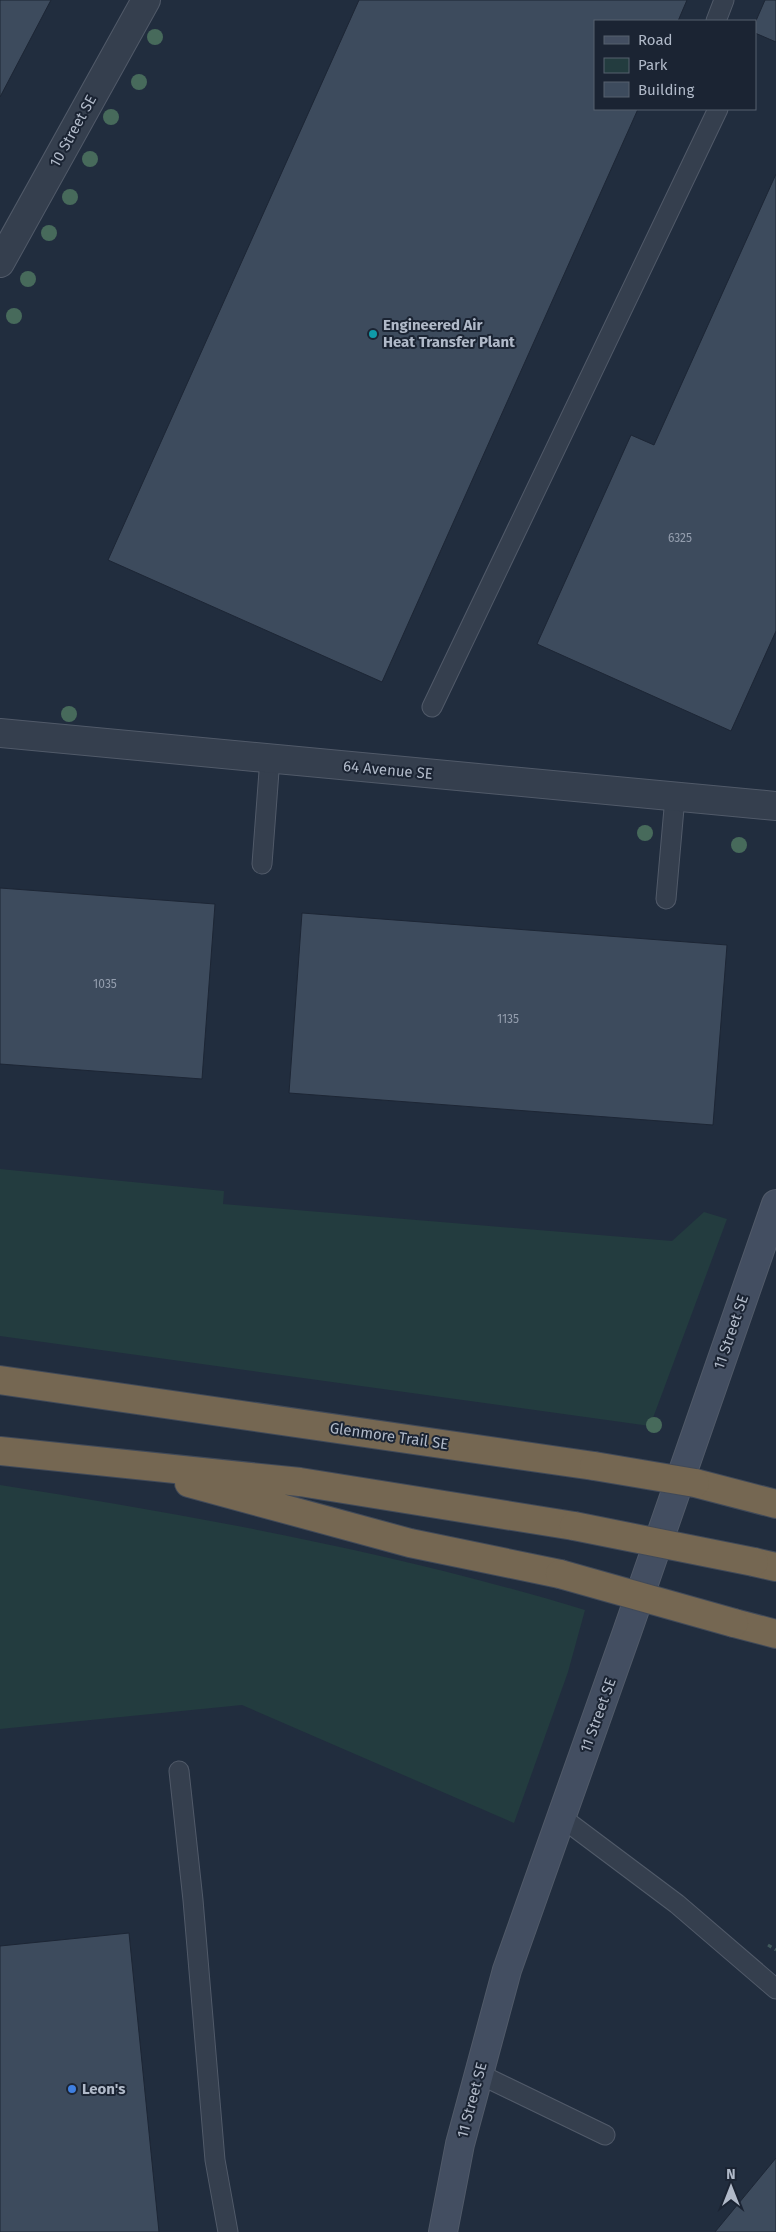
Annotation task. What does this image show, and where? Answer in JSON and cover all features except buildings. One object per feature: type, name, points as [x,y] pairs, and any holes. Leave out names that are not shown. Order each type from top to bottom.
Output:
[{"type":"highway","name":"Glenmore Trail SE","points":[[0,1380],[594,1466],[775,1496]]},
{"type":"highway","points":[[0,1451],[300,1482],[574,1526],[765,1564]]},
{"type":"highway","points":[[108,1461],[410,1543],[560,1574],[776,1634]]},
{"type":"street","name":"10 Street SE","points":[[0,263],[146,0]]},
{"type":"street","name":"64 Avenue SE","points":[[0,733],[776,806]]},
{"type":"street","name":"11 Street SE","points":[[438,2232],[507,1970],[776,1204]]},
{"type":"lane","points":[[716,20],[724,0]]},
{"type":"lane","points":[[432,707],[718,110]]},
{"type":"lane","points":[[262,864],[270,758]]},
{"type":"lane","points":[[666,899],[675,797]]},
{"type":"lane","points":[[179,1771],[193,1900],[215,2160],[228,2232]]},
{"type":"lane","points":[[561,1817],[677,1904],[776,1990]]},
{"type":"lane","points":[[479,2074],[605,2135]]},
{"type":"green space","points":[[0,1169],[224,1191],[223,1204],[672,1241],[704,1212],[727,1219],[650,1426],[0,1336]]},
{"type":"green space","points":[[0,1485],[148,1509],[295,1537],[441,1570],[585,1610],[568,1672],[514,1823],[242,1705],[0,1729]]},
{"type":"place","name":"Engineered Air Heat Transfer Plant","points":[[373,334]]},
{"type":"place","name":"Leon's","points":[[72,2089]]}]
